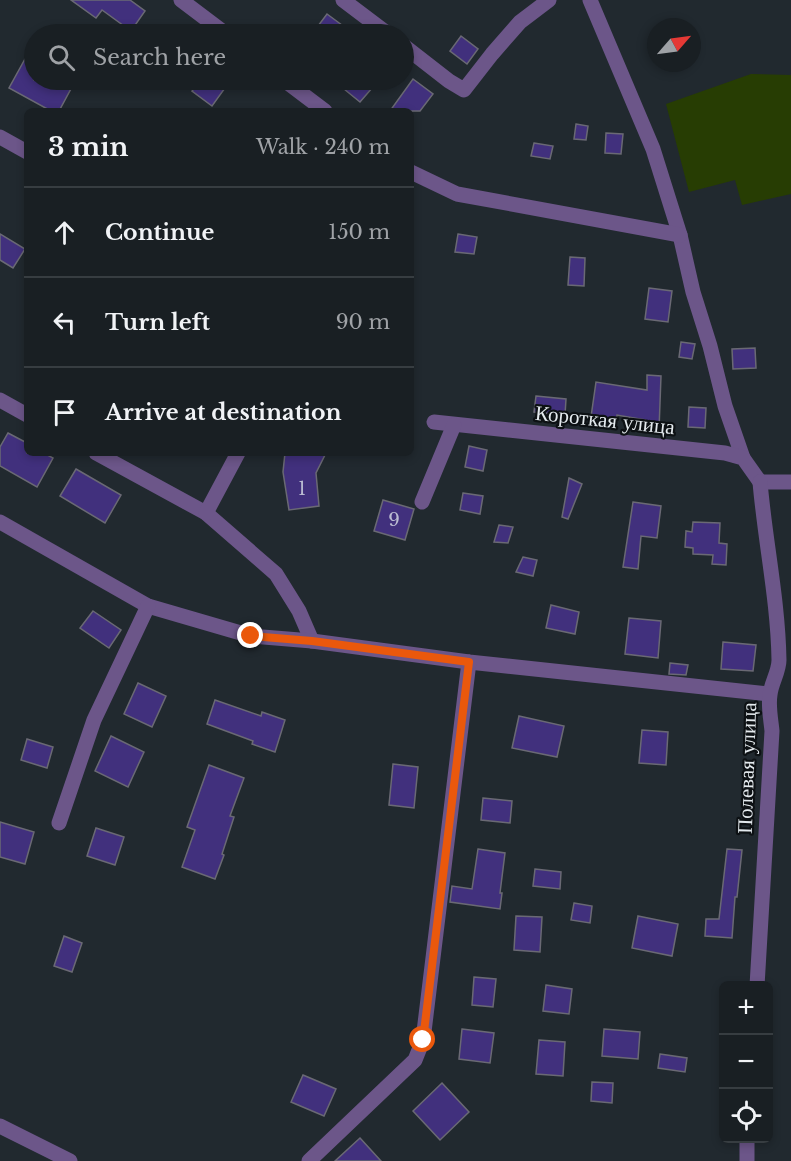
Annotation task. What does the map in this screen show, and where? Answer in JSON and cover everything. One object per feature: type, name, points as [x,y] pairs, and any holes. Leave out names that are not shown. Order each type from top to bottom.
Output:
[{"type":"street","points":[[181,0],[213,24]]},
{"type":"street","points":[[343,0],[375,24]]},
{"type":"street","points":[[414,54],[464,90],[520,22],[549,0]]},
{"type":"street","points":[[590,0],[653,149],[680,235],[693,292],[742,458],[760,482],[791,482]]},
{"type":"street","points":[[297,90],[321,108]]},
{"type":"street","points":[[0,137],[24,150]]},
{"type":"street","points":[[414,173],[457,194],[680,235]]},
{"type":"street","points":[[0,400],[24,413]]},
{"type":"street","name":"Короткая улица","points":[[434,422],[724,453],[742,458]]},
{"type":"street","points":[[422,502],[454,425]]},
{"type":"street","points":[[102,456],[206,513],[276,574],[299,611],[312,641]]},
{"type":"street","points":[[206,513],[236,456]]},
{"type":"street","name":"Полевая улица","points":[[757,981],[772,731],[770,694],[779,663],[773,584],[760,482]]},
{"type":"street","points":[[0,522],[148,606],[251,636],[312,641],[469,662],[770,694]]},
{"type":"street","points":[[59,823],[94,720],[148,606]]},
{"type":"street","points":[[309,1161],[415,1060],[423,1040],[469,662]]},
{"type":"street","points":[[0,1126],[70,1161]]},
{"type":"street","points":[[747,1143],[747,1161]]},
{"type":"green space","points":[[751,74],[791,75],[791,194],[742,205],[735,180],[689,192],[666,104]]},
{"type":"building","points":[[71,0],[130,0],[145,11],[136,24],[121,24],[102,10],[96,18]]},
{"type":"building","points":[[327,14],[340,24],[320,24]]},
{"type":"building","points":[[461,36],[478,49],[467,64],[450,51]]},
{"type":"building","points":[[24,61],[24,90],[70,90],[61,108],[46,108],[9,88]]},
{"type":"building","points":[[414,80],[433,94],[420,111],[414,111],[414,108],[392,108],[405,90],[414,90]]},
{"type":"building","points":[[193,90],[224,90],[212,106]]},
{"type":"building","points":[[345,90],[370,90],[360,102]]},
{"type":"building","points":[[576,124],[588,126],[586,140],[574,139]]},
{"type":"building","points":[[606,133],[623,134],[621,154],[605,153]]},
{"type":"building","points":[[534,143],[553,146],[550,159],[531,156]]},
{"type":"building","points":[[0,234],[24,248],[13,268],[0,260]]},
{"type":"building","points":[[458,234],[477,237],[474,254],[455,252]]},
{"type":"building","points":[[570,257],[585,258],[584,286],[568,285]]},
{"type":"building","points":[[649,288],[672,291],[668,322],[645,319]]},
{"type":"building","points":[[681,342],[695,344],[692,359],[679,357]]},
{"type":"building","points":[[755,348],[756,368],[733,369],[732,349]]},
{"type":"building","points":[[647,375],[661,376],[659,430],[645,430],[645,420],[617,415],[616,421],[591,417],[596,382],[647,390]]},
{"type":"building","points":[[536,396],[566,399],[565,415],[534,412]]},
{"type":"building","points":[[689,407],[706,408],[705,428],[688,427]]},
{"type":"building","points":[[8,433],[24,441],[24,456],[53,458],[37,487],[0,466],[0,447]]},
{"type":"building","points":[[469,446],[487,450],[483,471],[465,467]]},
{"type":"building","points":[[285,456],[324,456],[316,473],[319,506],[289,510],[283,472]]},
{"type":"building","points":[[76,469],[121,495],[105,523],[60,496]]},
{"type":"building","points":[[569,478],[582,484],[568,519],[562,517]]},
{"type":"building","points":[[463,493],[483,496],[480,514],[460,510]]},
{"type":"building","points":[[383,500],[414,509],[405,540],[374,531]]},
{"type":"building","points":[[633,502],[661,506],[657,538],[641,536],[638,569],[623,567]]},
{"type":"building","points":[[693,522],[720,523],[719,543],[727,544],[726,565],[712,564],[713,555],[693,554],[693,548],[685,547],[686,531],[692,532]]},
{"type":"building","points":[[499,525],[513,527],[508,543],[494,542]]},
{"type":"building","points":[[523,557],[537,560],[533,576],[516,572]]},
{"type":"building","points":[[551,605],[579,612],[575,634],[546,628]]},
{"type":"building","points":[[93,611],[121,630],[109,648],[80,628]]},
{"type":"building","points":[[629,618],[661,621],[658,658],[625,654]]},
{"type":"building","points":[[723,642],[756,645],[753,671],[721,669]]},
{"type":"building","points":[[670,663],[688,665],[686,675],[669,674]]},
{"type":"building","points":[[138,683],[166,696],[152,727],[124,714]]},
{"type":"building","points":[[215,700],[261,716],[262,712],[285,720],[275,752],[207,724]]},
{"type":"building","points":[[519,716],[564,726],[557,757],[512,748]]},
{"type":"building","points":[[642,730],[668,732],[666,765],[639,763]]},
{"type":"building","points":[[111,736],[144,752],[128,787],[95,771]]},
{"type":"building","points":[[27,739],[53,747],[47,768],[21,760]]},
{"type":"building","points":[[393,764],[418,767],[414,808],[389,805]]},
{"type":"building","points":[[209,765],[244,778],[230,816],[234,817],[215,879],[182,867],[195,830],[187,827]]},
{"type":"building","points":[[483,798],[512,801],[510,823],[481,820]]},
{"type":"building","points":[[0,822],[34,832],[25,864],[0,857]]},
{"type":"building","points":[[96,828],[124,837],[115,865],[87,856]]},
{"type":"building","points":[[478,849],[505,853],[500,909],[450,902],[452,886],[472,889]]},
{"type":"building","points":[[727,849],[742,850],[732,938],[705,936],[706,919],[719,919]]},
{"type":"building","points":[[535,869],[561,872],[560,889],[533,886]]},
{"type":"building","points":[[574,903],[592,906],[590,923],[571,920]]},
{"type":"building","points":[[516,916],[542,917],[540,952],[514,950]]},
{"type":"building","points":[[638,916],[678,924],[672,956],[632,948]]},
{"type":"building","points":[[64,936],[82,943],[72,972],[54,966]]},
{"type":"building","points":[[474,977],[496,979],[493,1007],[472,1005]]},
{"type":"building","points":[[546,985],[572,989],[569,1014],[543,1011]]},
{"type":"building","points":[[462,1029],[494,1033],[490,1063],[459,1059]]},
{"type":"building","points":[[604,1029],[640,1032],[638,1059],[602,1056]]},
{"type":"building","points":[[539,1040],[565,1042],[563,1076],[536,1074]]},
{"type":"building","points":[[660,1054],[687,1058],[685,1072],[658,1068]]},
{"type":"building","points":[[303,1075],[336,1089],[324,1116],[291,1102]]},
{"type":"building","points":[[592,1082],[613,1083],[612,1103],[591,1101]]},
{"type":"building","points":[[442,1083],[469,1112],[440,1140],[413,1111]]},
{"type":"building","points":[[360,1138],[381,1161],[335,1161]]},
{"type":"route","points":[[251,636],[312,641],[469,662],[423,1040]]}]
